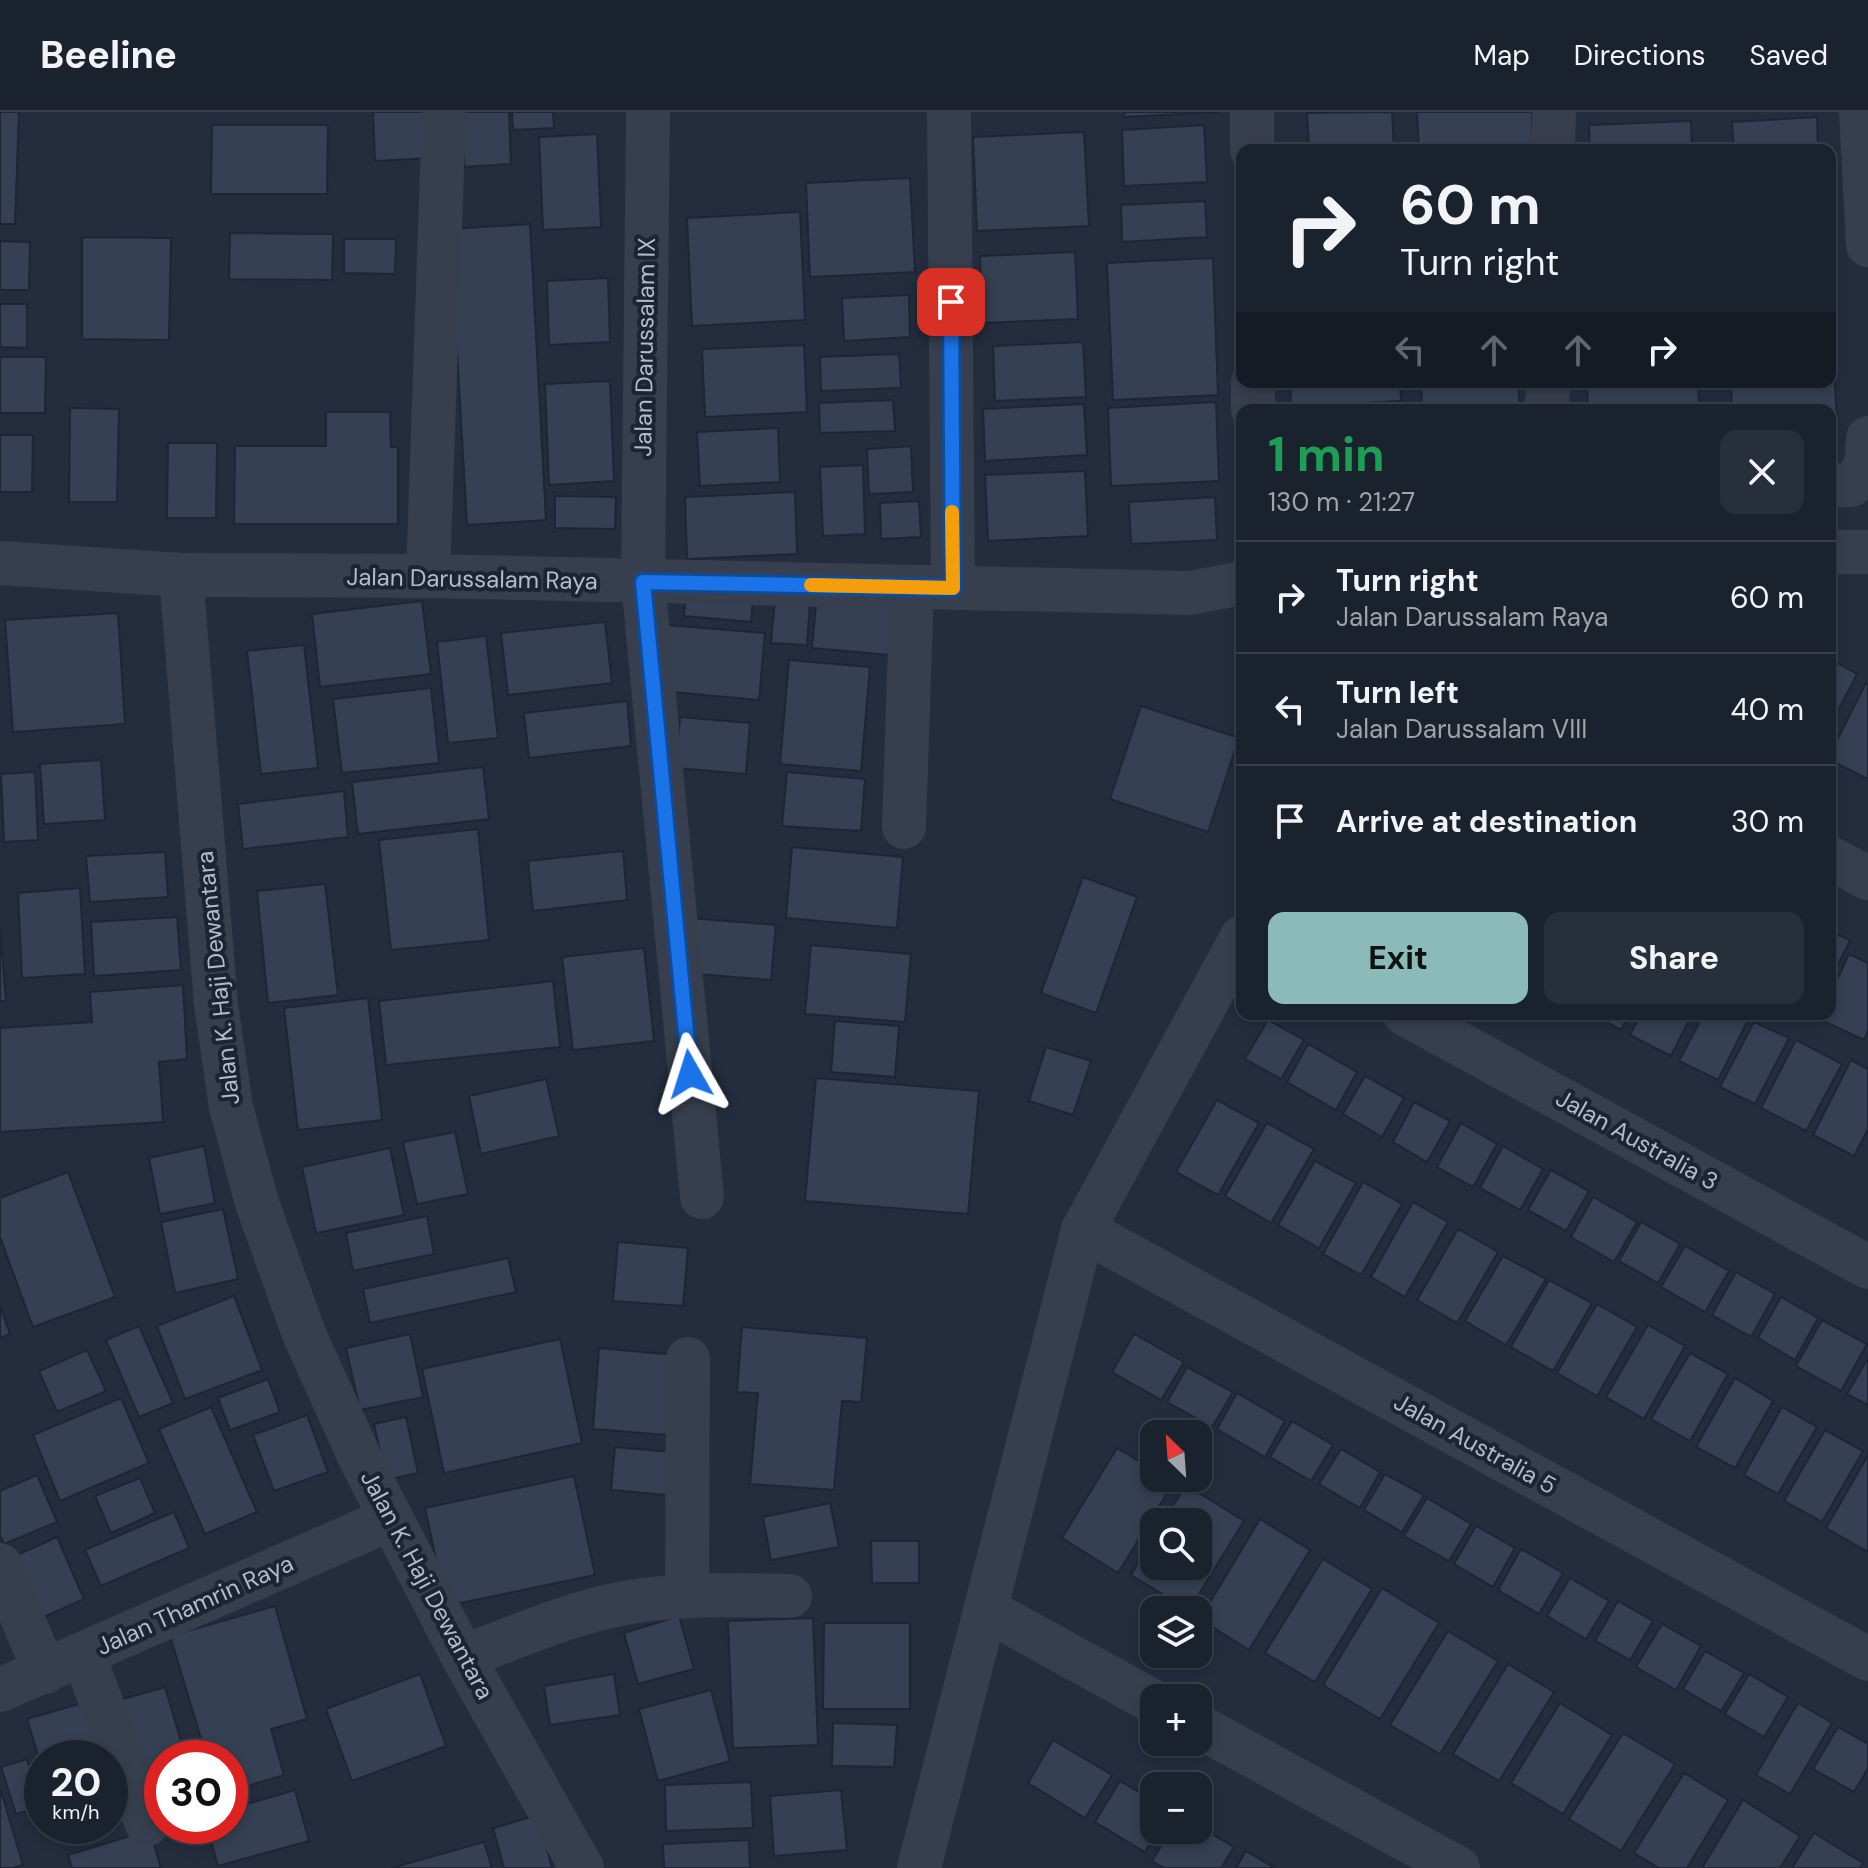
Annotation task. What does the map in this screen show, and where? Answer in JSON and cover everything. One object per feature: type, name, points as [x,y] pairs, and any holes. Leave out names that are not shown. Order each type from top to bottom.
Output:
[{"type":"street","points":[[428,576],[444,112]]},
{"type":"street","name":"Jalan Darussalam IX","points":[[648,112],[643,582],[702,1197]]},
{"type":"street","points":[[904,827],[933,587],[949,112]]},
{"type":"street","points":[[1252,112],[1252,144]]},
{"type":"street","points":[[1553,144],[1554,112]]},
{"type":"street","points":[[1861,112],[1868,245]]},
{"type":"street","points":[[1836,486],[1851,485],[1866,467],[1868,438]]},
{"type":"street","points":[[1836,552],[1868,552]]},
{"type":"street","points":[[0,563],[181,575]]},
{"type":"street","name":"Jalan Darussalam Raya","points":[[181,575],[428,576],[1190,593],[1236,584]]},
{"type":"street","name":"Jalan K. Haji Dewantara","points":[[181,575],[216,1004],[231,1107],[257,1203],[304,1334],[390,1519],[463,1657],[582,1868]]},
{"type":"street","points":[[1836,861],[1868,878]]},
{"type":"street","points":[[919,1868],[1083,1230],[1236,948]]},
{"type":"street","name":"Jalan Australia 3","points":[[1416,1020],[1868,1267]]},
{"type":"street","name":"Jalan Australia 5","points":[[1083,1230],[1868,1659]]},
{"type":"street","points":[[687,1594],[688,1359]]},
{"type":"street","name":"Jalan Thamrin Raya","points":[[0,1690],[390,1519]]},
{"type":"street","points":[[0,1565],[64,1663],[144,1818]]},
{"type":"street","points":[[463,1657],[557,1622],[623,1603],[687,1594],[790,1596]]},
{"type":"street","points":[[985,1609],[1140,1694]]},
{"type":"street","points":[[1212,1734],[1458,1868]]},
{"type":"building","points":[[0,112],[19,112],[15,224],[0,224]]},
{"type":"building","points":[[373,112],[432,112],[433,158],[375,161]]},
{"type":"building","points":[[462,112],[509,112],[511,164],[464,167]]},
{"type":"building","points":[[512,112],[553,112],[554,128],[513,130]]},
{"type":"building","points":[[1124,112],[1218,112],[1125,117]]},
{"type":"building","points":[[1392,112],[1394,144],[1309,144],[1307,113]]},
{"type":"building","points":[[1417,112],[1532,112],[1533,144],[1419,144]]},
{"type":"building","points":[[1817,117],[1818,144],[1734,144],[1732,122]]},
{"type":"building","points":[[1691,121],[1692,144],[1590,144],[1589,125]]},
{"type":"building","points":[[212,125],[328,125],[327,194],[211,194]]},
{"type":"building","points":[[1204,125],[1207,182],[1124,186],[1122,130]]},
{"type":"building","points":[[1084,132],[1089,226],[977,231],[973,137]]},
{"type":"building","points":[[597,134],[601,227],[543,230],[539,137]]},
{"type":"building","points":[[910,178],[915,272],[810,277],[806,183]]},
{"type":"building","points":[[1205,201],[1207,237],[1122,242],[1121,205]]},
{"type":"building","points":[[800,212],[805,320],[692,326],[687,218]]},
{"type":"building","points":[[530,224],[546,520],[467,525],[450,229]]},
{"type":"building","points":[[230,233],[333,234],[332,280],[229,279]]},
{"type":"building","points":[[82,237],[171,238],[169,340],[82,339]]},
{"type":"building","points":[[344,239],[396,239],[395,274],[344,273]]},
{"type":"building","points":[[0,241],[30,242],[29,290],[0,290]]},
{"type":"building","points":[[1075,252],[1078,319],[982,323],[980,256]]},
{"type":"building","points":[[1213,258],[1218,395],[1113,400],[1107,263]]},
{"type":"building","points":[[608,278],[610,342],[549,345],[547,281]]},
{"type":"building","points":[[909,295],[910,337],[844,341],[842,298]]},
{"type":"building","points":[[0,304],[27,304],[27,348],[0,347]]},
{"type":"building","points":[[1083,342],[1086,397],[995,401],[993,346]]},
{"type":"building","points":[[804,345],[807,412],[705,417],[702,349]]},
{"type":"building","points":[[899,354],[901,388],[821,391],[820,357]]},
{"type":"building","points":[[0,357],[46,357],[45,413],[0,413]]},
{"type":"building","points":[[610,381],[614,481],[549,485],[545,384]]},
{"type":"building","points":[[1290,388],[1400,388],[1401,401],[1291,404]]},
{"type":"building","points":[[1421,388],[1518,388],[1520,404],[1422,404]]},
{"type":"building","points":[[1587,388],[1698,388],[1699,404],[1588,404]]},
{"type":"building","points":[[1731,388],[1835,388],[1837,421],[1836,404],[1732,404]]},
{"type":"building","points":[[893,400],[895,431],[820,433],[819,403]]},
{"type":"building","points":[[1216,402],[1219,481],[1111,486],[1108,408]]},
{"type":"building","points":[[1084,404],[1087,455],[985,461],[983,409]]},
{"type":"building","points":[[70,408],[119,409],[117,502],[69,502]]},
{"type":"building","points":[[326,412],[390,412],[391,447],[398,447],[398,524],[234,524],[235,446],[326,446]]},
{"type":"building","points":[[778,428],[780,482],[700,486],[697,432]]},
{"type":"building","points":[[0,435],[33,435],[32,492],[0,492]]},
{"type":"building","points":[[168,443],[217,443],[216,518],[167,518]]},
{"type":"building","points":[[911,446],[913,492],[869,494],[867,449]]},
{"type":"building","points":[[863,465],[865,534],[823,536],[820,467]]},
{"type":"building","points":[[1085,471],[1088,536],[988,541],[985,475]]},
{"type":"building","points":[[795,492],[797,554],[687,559],[685,497]]},
{"type":"building","points":[[555,496],[616,497],[615,529],[555,528]]},
{"type":"building","points":[[1215,497],[1217,540],[1131,544],[1129,502]]},
{"type":"building","points":[[919,501],[921,537],[881,539],[880,503]]},
{"type":"building","points":[[687,583],[754,589],[751,622],[684,616]]},
{"type":"building","points":[[817,593],[894,600],[889,655],[812,648]]},
{"type":"building","points":[[775,599],[810,603],[807,645],[771,643]]},
{"type":"building","points":[[422,601],[431,674],[320,687],[312,614]]},
{"type":"building","points":[[118,613],[125,724],[13,732],[5,620]]},
{"type":"building","points":[[605,622],[612,683],[508,695],[501,633]]},
{"type":"building","points":[[667,625],[765,633],[759,700],[662,691]]},
{"type":"building","points":[[486,636],[498,738],[448,743],[437,642]]},
{"type":"building","points":[[304,645],[318,768],[261,774],[247,651]]},
{"type":"building","points":[[789,660],[870,667],[861,771],[780,764]]},
{"type":"building","points":[[1836,662],[1857,674],[1836,714]]},
{"type":"building","points":[[1868,684],[1868,779],[1836,763],[1836,742]]},
{"type":"building","points":[[431,688],[439,763],[342,773],[333,699]]},
{"type":"building","points":[[627,701],[631,746],[529,758],[524,713]]},
{"type":"building","points":[[1141,706],[1236,737],[1236,747],[1208,832],[1110,799]]},
{"type":"building","points":[[680,717],[750,723],[746,774],[676,768]]},
{"type":"building","points":[[101,760],[105,820],[44,824],[40,764]]},
{"type":"building","points":[[483,767],[489,819],[358,834],[352,782]]},
{"type":"building","points":[[35,772],[38,840],[4,842],[1,774]]},
{"type":"building","points":[[787,772],[865,779],[861,831],[782,826]]},
{"type":"building","points":[[344,791],[348,837],[243,849],[238,804]]},
{"type":"building","points":[[478,829],[489,940],[391,950],[379,840]]},
{"type":"building","points":[[792,847],[903,857],[897,928],[786,918]]},
{"type":"building","points":[[623,851],[627,900],[533,911],[528,861]]},
{"type":"building","points":[[165,852],[168,897],[90,902],[86,856]]},
{"type":"building","points":[[1083,877],[1137,897],[1096,1013],[1041,993]]},
{"type":"building","points":[[325,884],[338,995],[268,1003],[257,891]]},
{"type":"building","points":[[80,888],[85,974],[22,978],[18,893]]},
{"type":"building","points":[[177,917],[181,970],[94,976],[91,922]]},
{"type":"building","points":[[690,918],[776,925],[771,980],[685,973]]},
{"type":"building","points":[[0,928],[6,1001],[0,1001]]},
{"type":"building","points":[[1836,934],[1850,940],[1836,969]]},
{"type":"building","points":[[811,945],[911,954],[905,1022],[805,1014]]},
{"type":"building","points":[[644,948],[654,1041],[573,1050],[562,957]]},
{"type":"building","points":[[1849,954],[1868,963],[1868,1030],[1864,1040],[1821,1020],[1836,1020],[1836,982]]},
{"type":"building","points":[[553,981],[560,1047],[386,1065],[379,1001]]},
{"type":"building","points":[[183,985],[187,1059],[159,1062],[163,1122],[0,1132],[0,1028],[92,1022],[90,992]]},
{"type":"building","points":[[368,998],[382,1120],[298,1130],[284,1008]]},
{"type":"building","points":[[1268,1020],[1304,1040],[1281,1079],[1245,1059]]},
{"type":"building","points":[[1603,1020],[1626,1020],[1621,1030]]},
{"type":"building","points":[[1638,1020],[1689,1020],[1671,1056],[1630,1035]]},
{"type":"building","points":[[1701,1020],[1748,1020],[1718,1080],[1679,1061]]},
{"type":"building","points":[[835,1021],[899,1026],[895,1077],[831,1072]]},
{"type":"building","points":[[1754,1022],[1789,1038],[1755,1104],[1720,1087]]},
{"type":"building","points":[[1796,1040],[1842,1064],[1806,1131],[1761,1108]]},
{"type":"building","points":[[1308,1044],[1357,1072],[1336,1110],[1287,1082]]},
{"type":"building","points":[[1046,1047],[1091,1061],[1073,1115],[1029,1101]]},
{"type":"building","points":[[1851,1060],[1868,1069],[1868,1129],[1854,1156],[1813,1135]]},
{"type":"building","points":[[1365,1076],[1404,1098],[1382,1137],[1343,1114]]},
{"type":"building","points":[[816,1078],[979,1091],[968,1214],[805,1201]]},
{"type":"building","points":[[546,1079],[559,1136],[481,1154],[469,1096]]},
{"type":"building","points":[[1217,1100],[1259,1123],[1218,1195],[1176,1172]]},
{"type":"building","points":[[1414,1102],[1450,1121],[1427,1162],[1393,1142]]},
{"type":"building","points":[[1267,1123],[1314,1149],[1271,1223],[1225,1196]]},
{"type":"building","points":[[1461,1123],[1497,1144],[1473,1187],[1437,1167]]},
{"type":"building","points":[[455,1132],[468,1194],[417,1204],[403,1142]]},
{"type":"building","points":[[204,1146],[215,1203],[160,1214],[149,1158]]},
{"type":"building","points":[[1503,1146],[1543,1169],[1520,1210],[1480,1188]]},
{"type":"building","points":[[390,1148],[404,1215],[316,1233],[302,1167]]},
{"type":"building","points":[[1315,1161],[1356,1183],[1319,1248],[1278,1225]]},
{"type":"building","points":[[1551,1170],[1589,1191],[1566,1231],[1528,1210]]},
{"type":"building","points":[[68,1172],[115,1297],[33,1327],[0,1237],[0,1198]]},
{"type":"building","points":[[1363,1182],[1402,1204],[1361,1275],[1323,1254]]},
{"type":"building","points":[[1593,1197],[1637,1222],[1614,1262],[1571,1237]]},
{"type":"building","points":[[1413,1202],[1448,1222],[1405,1297],[1371,1277]]},
{"type":"building","points":[[223,1209],[238,1279],[175,1293],[161,1222]]},
{"type":"building","points":[[427,1216],[434,1254],[353,1271],[346,1233]]},
{"type":"building","points":[[1641,1222],[1680,1244],[1658,1283],[1619,1261]]},
{"type":"building","points":[[1458,1229],[1498,1252],[1457,1323],[1417,1300]]},
{"type":"building","points":[[618,1242],[688,1248],[683,1306],[613,1301]]},
{"type":"building","points":[[1685,1246],[1729,1271],[1705,1312],[1661,1287]]},
{"type":"building","points":[[1503,1256],[1546,1279],[1506,1345],[1465,1321]]},
{"type":"building","points":[[508,1258],[516,1292],[370,1323],[363,1289]]},
{"type":"building","points":[[1736,1272],[1775,1294],[1751,1337],[1712,1315]]},
{"type":"building","points":[[1549,1280],[1592,1303],[1553,1371],[1511,1347]]},
{"type":"building","points":[[234,1296],[262,1370],[185,1399],[157,1326]]},
{"type":"building","points":[[1781,1297],[1818,1318],[1795,1360],[1758,1338]]},
{"type":"building","points":[[1597,1304],[1637,1327],[1597,1396],[1557,1373]]},
{"type":"building","points":[[0,1306],[10,1334],[0,1338]]},
{"type":"building","points":[[1822,1320],[1867,1344],[1841,1391],[1796,1366]]},
{"type":"building","points":[[1648,1325],[1685,1346],[1644,1419],[1606,1397]]},
{"type":"building","points":[[139,1326],[173,1403],[139,1417],[106,1340]]},
{"type":"building","points":[[742,1327],[867,1338],[861,1402],[842,1401],[834,1490],[750,1484],[758,1393],[737,1392]]},
{"type":"building","points":[[410,1334],[423,1397],[360,1410],[346,1348]]},
{"type":"building","points":[[1134,1334],[1184,1362],[1161,1400],[1112,1372]]},
{"type":"building","points":[[560,1339],[582,1443],[444,1473],[422,1369]]},
{"type":"building","points":[[599,1348],[675,1355],[668,1435],[593,1429]]},
{"type":"building","points":[[87,1350],[106,1391],[57,1412],[39,1371]]},
{"type":"building","points":[[1690,1353],[1728,1374],[1690,1441],[1651,1419]]},
{"type":"building","points":[[1868,1358],[1868,1405],[1847,1394]]},
{"type":"building","points":[[1187,1367],[1233,1392],[1212,1427],[1212,1420],[1199,1420],[1167,1402]]},
{"type":"building","points":[[1735,1378],[1773,1401],[1735,1468],[1696,1447]]},
{"type":"building","points":[[268,1379],[280,1412],[230,1430],[218,1398]]},
{"type":"building","points":[[1237,1393],[1285,1421],[1265,1457],[1217,1429]]},
{"type":"building","points":[[121,1398],[149,1463],[60,1501],[33,1435]]},
{"type":"building","points":[[211,1407],[257,1512],[205,1534],[159,1429]]},
{"type":"building","points":[[1782,1407],[1817,1427],[1778,1494],[1744,1475]]},
{"type":"building","points":[[307,1415],[328,1472],[274,1491],[253,1435]]},
{"type":"building","points":[[406,1417],[418,1473],[386,1480],[374,1424]]},
{"type":"building","points":[[1292,1421],[1333,1445],[1311,1481],[1270,1457]]},
{"type":"building","points":[[1825,1430],[1863,1451],[1822,1522],[1784,1501]]},
{"type":"building","points":[[615,1447],[671,1452],[667,1495],[611,1490]]},
{"type":"building","points":[[1117,1448],[1140,1462],[1140,1492],[1168,1492],[1158,1508],[1140,1508],[1140,1537],[1118,1573],[1062,1538]]},
{"type":"building","points":[[1341,1449],[1380,1472],[1360,1508],[1319,1484]]},
{"type":"building","points":[[1868,1455],[1868,1552],[1826,1528]]},
{"type":"building","points":[[1385,1474],[1424,1495],[1402,1532],[1364,1510]]},
{"type":"building","points":[[37,1475],[57,1522],[4,1544],[0,1535],[0,1491]]},
{"type":"building","points":[[574,1476],[595,1575],[446,1606],[425,1508]]},
{"type":"building","points":[[140,1478],[155,1513],[111,1533],[95,1496]]},
{"type":"building","points":[[1182,1492],[1197,1492],[1244,1521],[1212,1573],[1212,1508],[1172,1508]]},
{"type":"building","points":[[1427,1498],[1471,1524],[1449,1561],[1404,1536]]},
{"type":"building","points":[[830,1503],[839,1547],[771,1560],[763,1517]]},
{"type":"building","points":[[174,1512],[189,1548],[101,1586],[85,1550]]},
{"type":"building","points":[[1260,1519],[1310,1550],[1249,1650],[1212,1627],[1212,1599]]},
{"type":"building","points":[[1476,1526],[1515,1548],[1493,1587],[1454,1564]]},
{"type":"building","points":[[57,1537],[84,1599],[35,1621],[8,1559]]},
{"type":"building","points":[[871,1541],[919,1541],[919,1583],[872,1583]]},
{"type":"building","points":[[1521,1549],[1563,1573],[1539,1614],[1498,1590]]},
{"type":"building","points":[[1323,1559],[1372,1589],[1315,1682],[1265,1653]]},
{"type":"building","points":[[1140,1560],[1140,1580],[1208,1580],[1198,1596],[1166,1596],[1131,1575]]},
{"type":"building","points":[[1570,1578],[1609,1601],[1586,1639],[1547,1616]]},
{"type":"building","points":[[1382,1588],[1439,1623],[1380,1719],[1323,1685]]},
{"type":"building","points":[[1618,1601],[1653,1621],[1630,1660],[1595,1641]]},
{"type":"building","points":[[275,1606],[307,1719],[271,1729],[284,1775],[248,1786],[248,1740],[202,1740],[170,1636]]},
{"type":"building","points":[[679,1616],[694,1669],[638,1684],[624,1633]]},
{"type":"building","points":[[813,1618],[818,1745],[733,1748],[728,1621]]},
{"type":"building","points":[[824,1623],[910,1623],[910,1709],[823,1709]]},
{"type":"building","points":[[1662,1624],[1701,1646],[1676,1690],[1636,1667]]},
{"type":"building","points":[[1448,1631],[1498,1661],[1440,1754],[1390,1725]]},
{"type":"building","points":[[1705,1651],[1744,1673],[1721,1711],[1683,1689]]},
{"type":"building","points":[[1508,1664],[1554,1692],[1499,1781],[1453,1754]]},
{"type":"building","points":[[420,1674],[446,1746],[352,1781],[326,1709]]},
{"type":"building","points":[[614,1674],[620,1715],[550,1725],[544,1686]]},
{"type":"building","points":[[1749,1674],[1788,1697],[1764,1737],[1725,1714]]},
{"type":"building","points":[[165,1687],[181,1740],[144,1740],[144,1785],[140,1786],[116,1701]]},
{"type":"building","points":[[711,1690],[730,1761],[658,1781],[639,1709]]},
{"type":"building","points":[[86,1702],[98,1740],[33,1740],[27,1719]]},
{"type":"building","points":[[1560,1703],[1612,1735],[1563,1814],[1511,1783]]},
{"type":"building","points":[[1798,1703],[1832,1723],[1790,1794],[1756,1775]]},
{"type":"building","points":[[833,1723],[897,1725],[894,1767],[832,1766]]},
{"type":"building","points":[[1838,1727],[1868,1744],[1868,1768],[1854,1792],[1813,1769]]},
{"type":"building","points":[[1623,1733],[1675,1764],[1621,1851],[1569,1819]]},
{"type":"building","points":[[1053,1740],[1112,1775],[1085,1818],[1028,1783]]},
{"type":"building","points":[[24,1760],[24,1812],[16,1814],[1,1767]]},
{"type":"building","points":[[1684,1773],[1728,1800],[1687,1868],[1659,1868],[1634,1853]]},
{"type":"building","points":[[1120,1781],[1140,1793],[1140,1844],[1150,1844],[1145,1852],[1095,1822]]},
{"type":"building","points":[[751,1782],[753,1828],[666,1831],[665,1785]]},
{"type":"building","points":[[0,1788],[23,1865],[13,1868],[0,1868]]},
{"type":"building","points":[[295,1790],[309,1841],[218,1866],[212,1844],[248,1844],[248,1804]]},
{"type":"building","points":[[841,1790],[847,1850],[774,1856],[770,1796]]},
{"type":"building","points":[[1743,1800],[1800,1836],[1780,1868],[1702,1868]]},
{"type":"building","points":[[128,1803],[136,1815],[128,1817]]},
{"type":"building","points":[[538,1815],[552,1868],[504,1868],[493,1828]]},
{"type":"building","points":[[144,1832],[144,1844],[154,1844],[161,1868],[72,1868],[68,1855],[104,1844],[128,1844],[128,1837]]},
{"type":"building","points":[[1814,1833],[1863,1863],[1860,1868],[1792,1868]]},
{"type":"building","points":[[1212,1834],[1234,1847],[1221,1868],[1164,1868],[1152,1861],[1162,1844],[1212,1844]]},
{"type":"building","points":[[749,1840],[750,1868],[664,1868],[663,1844]]},
{"type":"building","points":[[484,1842],[492,1868],[391,1868]]},
{"type":"building","points":[[1246,1851],[1275,1868],[1236,1868]]},
{"type":"slow traffic","points":[[811,585],[953,588],[952,512]]},
{"type":"route","points":[[690,1074],[643,582],[953,588],[951,302]]}]
